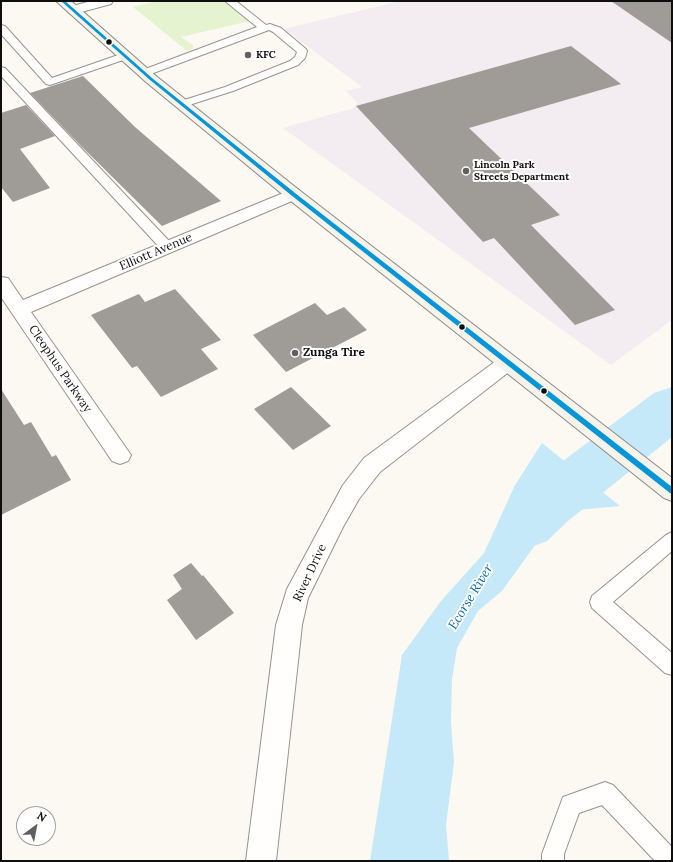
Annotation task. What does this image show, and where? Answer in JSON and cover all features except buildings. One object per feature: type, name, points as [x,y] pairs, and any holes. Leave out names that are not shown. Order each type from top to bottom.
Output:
[{"type":"main road","points":[[63,1],[144,73],[292,194],[666,487]]},
{"type":"street","points":[[74,10],[106,1]]},
{"type":"street","name":"Elliott Avenue","points":[[20,310],[292,194]]},
{"type":"street","name":"Cleophus Parkway","points":[[1,282],[120,455]]},
{"type":"street","name":"River Drive","points":[[261,861],[288,625],[300,590],[335,520],[351,492],[363,475],[378,461],[507,363]]},
{"type":"lane","points":[[230,1],[264,28]]},
{"type":"lane","points":[[144,73],[270,27],[277,30],[302,51],[300,58],[294,63],[182,104]]},
{"type":"lane","points":[[1,28],[50,82],[125,56]]},
{"type":"lane","points":[[1,70],[167,247]]},
{"type":"lane","points":[[672,540],[598,602],[672,666]]},
{"type":"lane","points":[[553,861],[553,854],[571,805],[605,793],[670,861]]},
{"type":"shaded area","name":"Lincoln Park Streets Department","points":[[400,1],[672,1],[672,320],[611,365],[283,128],[354,108],[357,103],[346,91],[362,87],[284,29]]},
{"type":"green space","points":[[157,1],[228,1],[254,20],[181,37],[193,45],[193,48],[187,51],[133,7]]},
{"type":"water","points":[[542,443],[620,506],[577,510],[541,537],[502,591],[478,611],[457,648],[452,679],[451,723],[454,762],[446,825],[449,861],[370,861],[402,655],[441,601],[484,553],[515,485]]},
{"type":"waterway","name":"Ecorse River","points":[[527,524],[548,504],[672,407]]},
{"type":"transit line","points":[[63,1],[151,79],[293,194],[672,491]]},
{"type":"place","name":"KFC","points":[[248,55]]},
{"type":"place","name":"Lincoln Park Streets Department","points":[[466,171]]},
{"type":"place","name":"Zunga Tire","points":[[295,353]]}]
